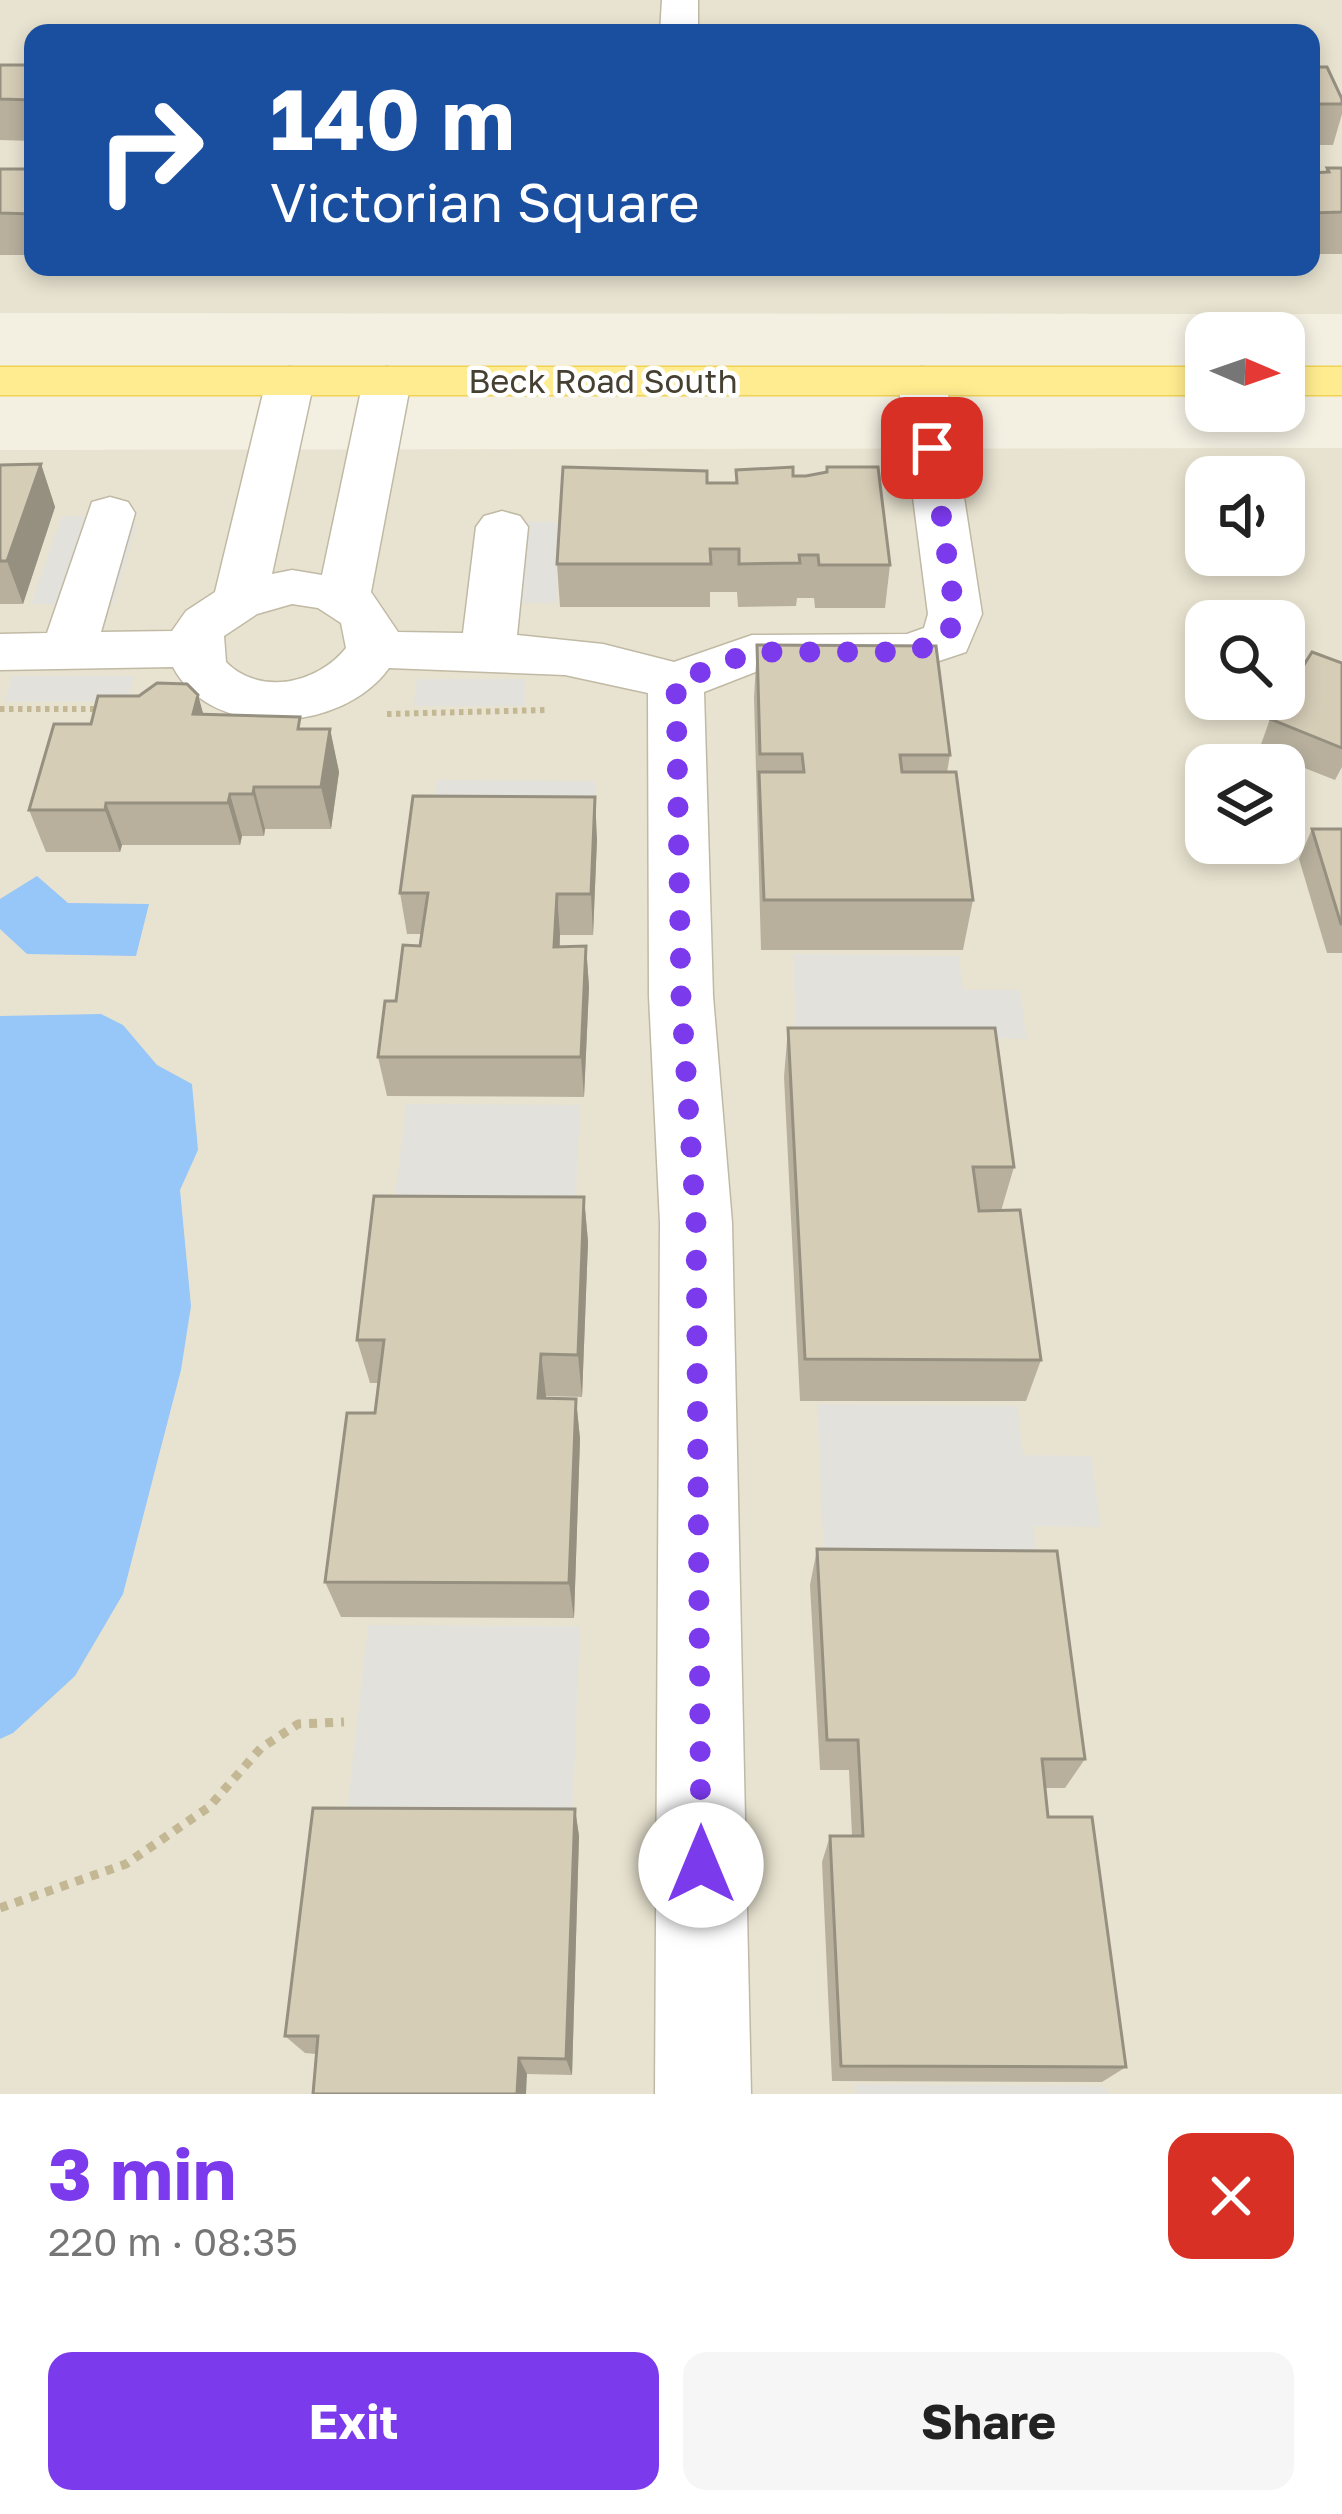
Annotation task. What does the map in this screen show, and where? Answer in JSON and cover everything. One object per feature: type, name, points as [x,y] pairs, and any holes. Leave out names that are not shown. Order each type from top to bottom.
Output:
[{"type":"main road","name":"Beck Road South","points":[[0,381],[1185,381]]},
{"type":"main road","points":[[1305,381],[1342,381]]},
{"type":"street","points":[[240,598],[290,380]]},
{"type":"street","points":[[344,596],[387,381]]},
{"type":"street","points":[[374,649],[564,656],[625,663],[676,682],[752,652],[912,652],[947,639],[955,614],[922,381]]},
{"type":"street","points":[[68,652],[110,513]]},
{"type":"street","points":[[488,655],[502,526]]},
{"type":"street","points":[[292,587],[344,596],[364,611],[373,628],[374,649],[356,675],[337,688],[287,700],[230,692],[200,668],[194,649],[202,628],[240,598],[292,587]]},
{"type":"street","points":[[0,652],[194,649]]},
{"type":"street","points":[[676,682],[681,996],[696,1223],[703,2094]]},
{"type":"path","points":[[0,1909],[126,1864],[209,1807],[261,1748],[298,1724],[344,1722]]},
{"type":"shaded area","points":[[0,0],[1342,0],[1342,314],[0,313]]},
{"type":"shaded area","points":[[1342,448],[1342,2094],[0,2094],[0,450]]},
{"type":"shaded area","points":[[62,516],[127,517],[137,525],[113,606],[31,604]]},
{"type":"shaded area","points":[[486,522],[563,522],[557,603],[477,603]]},
{"type":"shaded area","points":[[12,676],[134,676],[127,702],[4,702]]},
{"type":"shaded area","points":[[417,679],[526,679],[525,706],[413,706]]},
{"type":"shaded area","points":[[437,780],[596,781],[593,837],[430,836]]},
{"type":"shaded area","points":[[793,954],[959,956],[963,990],[1020,990],[1027,1039],[971,1038],[798,1075]]},
{"type":"shaded area","points":[[406,1104],[580,1105],[574,1241],[390,1240]]},
{"type":"shaded area","points":[[817,1404],[1017,1406],[1023,1455],[1091,1456],[1101,1527],[1033,1526],[1039,1583],[825,1581]]},
{"type":"shaded area","points":[[368,1625],[580,1626],[572,1830],[345,1828]]},
{"type":"shaded area","points":[[855,2084],[1106,2086],[1107,2094],[856,2094]]},
{"type":"water","points":[[37,876],[68,903],[149,904],[136,956],[27,954],[0,929],[0,899]]},
{"type":"water","points":[[101,1014],[123,1025],[157,1065],[192,1084],[198,1150],[180,1190],[191,1306],[181,1370],[123,1594],[75,1676],[13,1733],[0,1739],[0,1016]]},
{"type":"building","points":[[0,65],[24,65],[24,100],[0,99]]},
{"type":"building","points":[[1320,67],[1327,67],[1342,104],[1320,104]]},
{"type":"building","points":[[1327,168],[1342,168],[1342,212],[1320,213],[1320,172],[1329,172]]},
{"type":"building","points":[[0,169],[24,169],[24,214],[0,213]]},
{"type":"building","points":[[41,464],[7,561],[0,561],[0,465]]},
{"type":"building","points":[[563,467],[707,471],[707,483],[737,483],[736,470],[793,467],[793,476],[806,476],[827,472],[827,467],[878,467],[890,565],[819,565],[818,555],[799,555],[800,563],[739,564],[739,549],[710,549],[711,564],[557,564]]},
{"type":"building","points":[[757,645],[936,646],[950,755],[900,755],[902,772],[956,772],[973,900],[764,900],[759,772],[804,772],[802,754],[760,754]]},
{"type":"building","points":[[1312,652],[1342,663],[1342,748],[1272,720],[1305,720],[1305,663]]},
{"type":"building","points":[[157,683],[187,684],[198,695],[193,714],[300,717],[298,729],[330,729],[321,787],[254,787],[253,794],[230,794],[228,803],[106,803],[105,810],[29,810],[54,724],[91,724],[98,696],[139,696]]},
{"type":"building","points":[[413,796],[595,797],[591,894],[557,894],[554,947],[586,946],[581,1057],[378,1057],[385,1001],[396,1001],[403,945],[420,946],[428,893],[400,893]]},
{"type":"building","points":[[1312,829],[1342,829],[1342,924],[1341,924]]},
{"type":"building","points":[[788,1028],[995,1028],[1014,1167],[973,1167],[979,1211],[1020,1210],[1041,1360],[805,1359]]},
{"type":"building","points":[[374,1196],[584,1197],[578,1355],[541,1354],[538,1398],[576,1399],[569,1583],[325,1582],[347,1413],[375,1413],[384,1340],[357,1340]]},
{"type":"building","points":[[817,1549],[1057,1551],[1085,1759],[1042,1759],[1048,1817],[1092,1817],[1126,2067],[841,2066],[830,1836],[863,1836],[858,1740],[827,1740]]},
{"type":"building","points":[[313,1808],[575,1809],[566,2059],[519,2058],[517,2094],[313,2094],[318,2036],[285,2036]]},
{"type":"route","points":[[701,1865],[696,1223],[681,996],[676,682],[752,652],[912,652],[947,639],[955,614],[932,448]]}]
